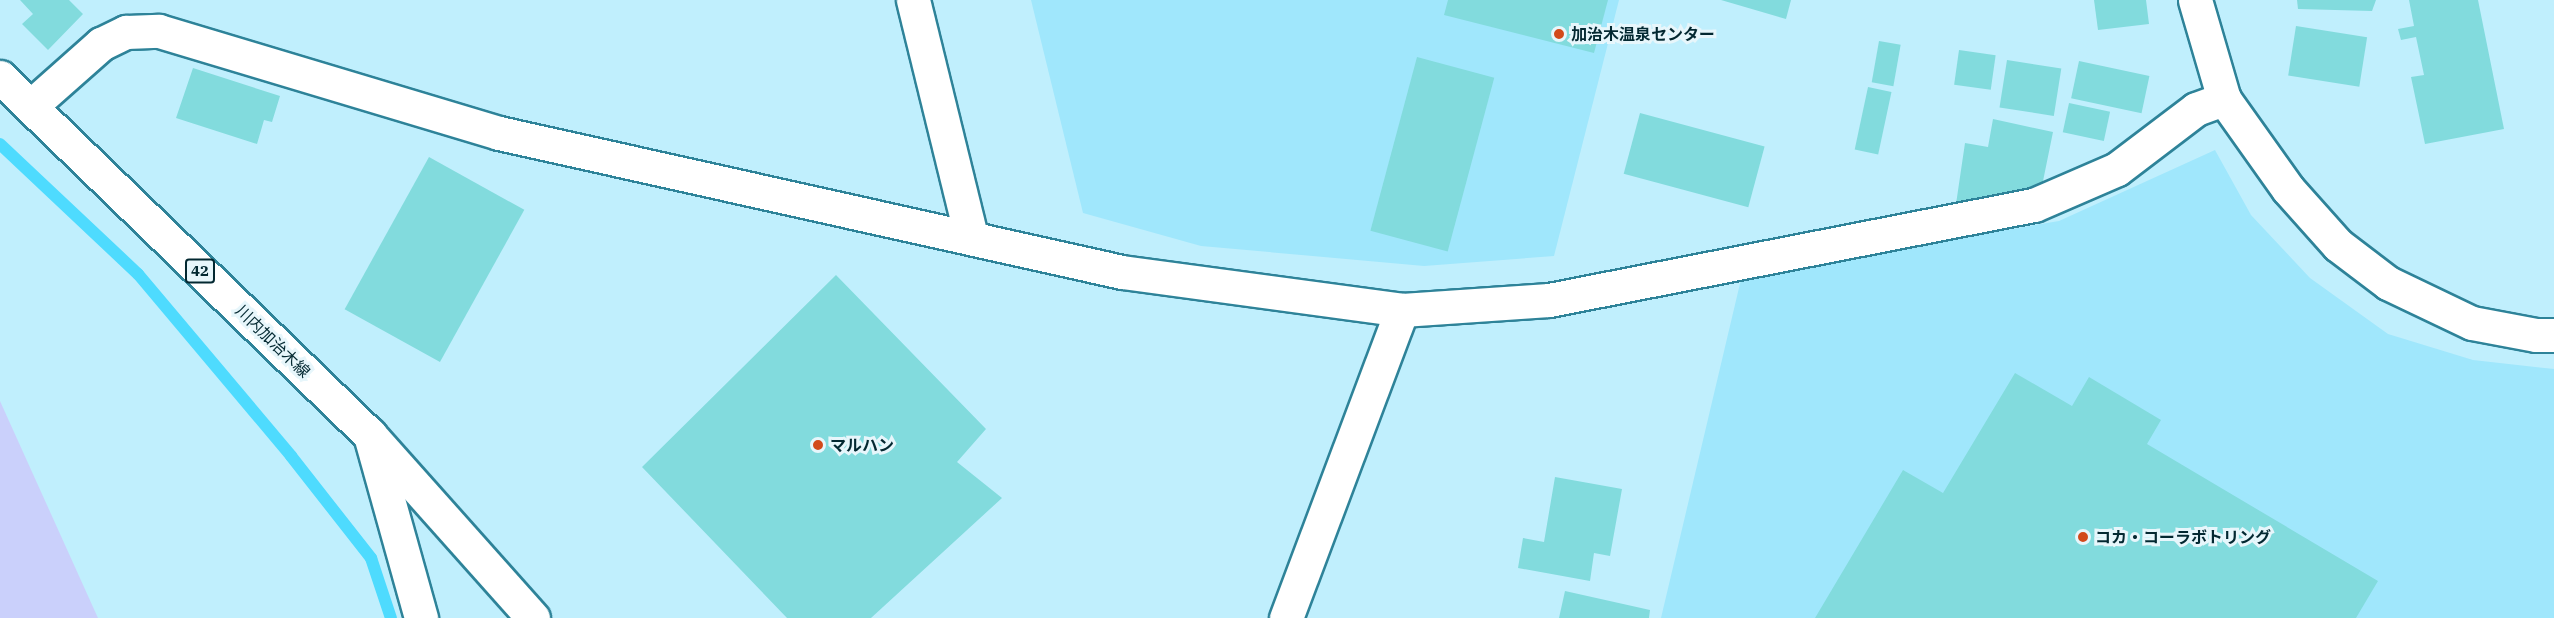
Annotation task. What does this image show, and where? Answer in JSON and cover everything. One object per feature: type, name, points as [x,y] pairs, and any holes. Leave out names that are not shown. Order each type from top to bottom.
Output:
[{"type":"street","points":[[913,0],[971,237]]},
{"type":"street","points":[[2195,0],[2224,99],[2288,189],[2338,245],[2388,283],[2472,323],[2536,335],[2554,335]]},
{"type":"street","points":[[31,106],[100,44],[126,32],[159,31],[499,133],[1122,272],[1402,310],[1549,300],[2034,206],[2117,169],[2196,109],[2224,99]]},
{"type":"street","name":"川内加治木線","points":[[0,77],[370,435],[532,618]]},
{"type":"street","points":[[1286,618],[1402,310]]},
{"type":"street","points":[[370,435],[421,618]]},
{"type":"shaded area","points":[[1031,0],[1619,0],[1554,256],[1424,266],[1201,246],[1083,213]]},
{"type":"shaded area","points":[[2215,150],[2251,215],[2310,278],[2388,334],[2473,360],[2554,369],[2554,618],[1661,618],[1742,275],[2059,221]]},
{"type":"shaded area","points":[[0,401],[98,618],[0,618]]},
{"type":"building","points":[[20,0],[69,0],[83,14],[48,50],[22,24],[33,14]]},
{"type":"building","name":"加治木温泉センター","points":[[1448,0],[1608,0],[1594,53],[1444,15]]},
{"type":"building","points":[[1721,0],[1791,0],[1786,19]]},
{"type":"building","points":[[2094,0],[2146,0],[2149,24],[2098,30]]},
{"type":"building","points":[[2297,0],[2376,0],[2372,11],[2298,9]]},
{"type":"building","points":[[2409,0],[2478,0],[2504,129],[2425,144],[2411,77],[2424,75],[2416,37],[2401,40],[2398,29],[2414,26]]},
{"type":"building","points":[[2296,26],[2367,37],[2359,87],[2288,75]]},
{"type":"building","points":[[1879,41],[1901,45],[1893,86],[1872,82]]},
{"type":"building","points":[[1959,50],[1996,55],[1991,90],[1954,85]]},
{"type":"building","points":[[1417,57],[1494,78],[1448,252],[1370,231]]},
{"type":"building","points":[[2007,60],[2061,69],[2054,116],[1999,107]]},
{"type":"building","points":[[2079,61],[2149,76],[2142,113],[2071,98]]},
{"type":"building","points":[[193,68],[280,96],[272,122],[264,120],[257,144],[176,118]]},
{"type":"building","points":[[1868,87],[1891,92],[1878,155],[1855,150]]},
{"type":"building","points":[[2069,103],[2110,112],[2104,141],[2063,132]]},
{"type":"building","points":[[1640,113],[1765,146],[1748,207],[1624,174]]},
{"type":"building","points":[[1993,119],[2053,132],[2042,186],[1956,204],[1965,143],[1988,147]]},
{"type":"building","points":[[429,157],[524,210],[440,362],[345,309]]},
{"type":"building","name":"マルハン","points":[[836,275],[986,429],[957,462],[1002,498],[871,618],[787,618],[642,467]]},
{"type":"building","name":"コカ・コーラボトリング","points":[[2015,373],[2072,406],[2089,377],[2161,420],[2147,444],[2378,581],[2356,618],[1815,618],[1903,470],[1943,493]]},
{"type":"building","points":[[1555,477],[1622,489],[1610,556],[1594,553],[1590,581],[1518,568],[1523,538],[1544,542]]},
{"type":"building","points":[[1565,591],[1650,610],[1649,618],[1559,618]]},
{"type":"waterway","points":[[0,144],[138,274],[291,456],[371,558],[391,618]]},
{"type":"place","name":"加治木温泉センター","points":[[1559,34]]},
{"type":"place","name":"マルハン","points":[[818,445]]},
{"type":"place","name":"コカ・コーラボトリング","points":[[2083,537]]}]
